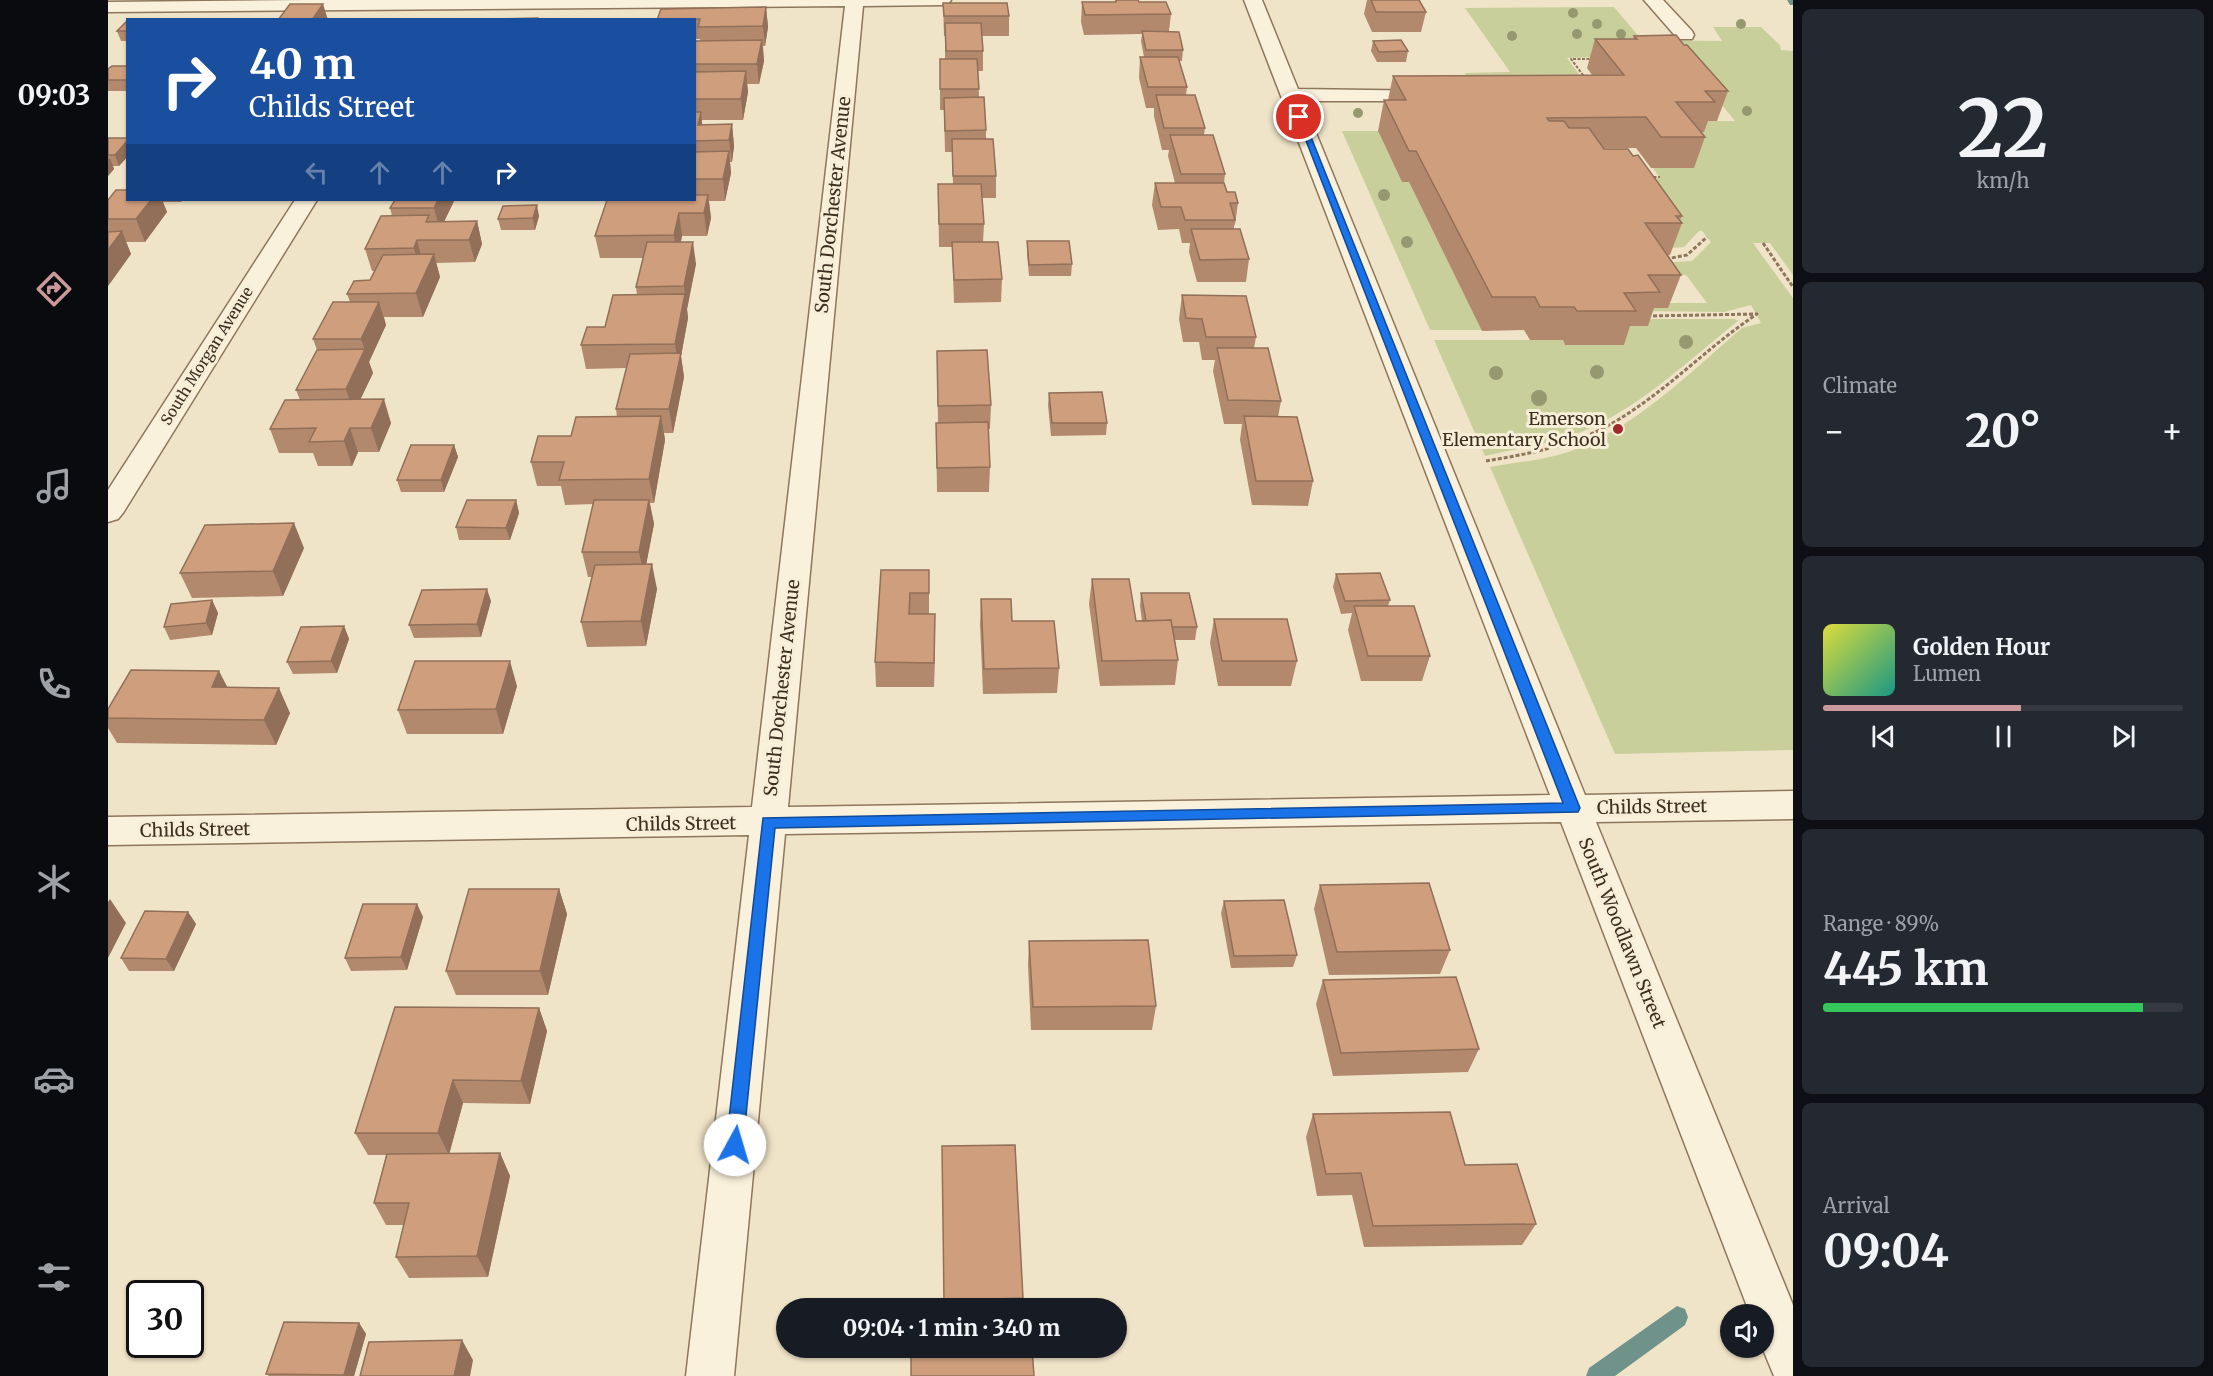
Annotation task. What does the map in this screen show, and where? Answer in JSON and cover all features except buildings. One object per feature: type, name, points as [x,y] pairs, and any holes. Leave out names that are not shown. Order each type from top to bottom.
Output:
[{"type":"street","name":"South Dorchester Avenue","points":[[710,1376],[855,0]]},
{"type":"street","points":[[108,8],[426,8],[942,0]]},
{"type":"street","name":"South Woodlawn Street","points":[[1253,0],[1793,1364]]},
{"type":"street","points":[[1653,0],[1685,35]]},
{"type":"street","points":[[1290,95],[1449,95]]},
{"type":"street","name":"South Morgan Avenue","points":[[108,513],[305,201]]},
{"type":"street","name":"Childs Street","points":[[108,831],[1793,804]]},
{"type":"path","points":[[1590,84],[1571,59],[1592,59]]},
{"type":"path","points":[[1648,177],[1660,177]]},
{"type":"path","points":[[1659,259],[1682,259],[1707,237]]},
{"type":"path","points":[[1763,243],[1793,287]]},
{"type":"path","points":[[1486,461],[1522,455],[1583,438],[1623,417],[1757,314],[1641,316]]},
{"type":"green space","points":[[1614,7],[1642,40],[1722,41],[1713,27],[1761,27],[1780,45],[1781,50],[1793,51],[1793,275],[1770,243],[1753,243],[1793,298],[1793,750],[1615,754],[1490,467],[1552,457],[1571,451],[1619,428],[1662,397],[1742,328],[1761,323],[1751,305],[1724,312],[1638,311],[1665,303],[1707,303],[1686,275],[1646,275],[1639,264],[1692,261],[1711,242],[1702,231],[1699,231],[1684,247],[1670,248],[1630,179],[1660,178],[1653,168],[1693,168],[1694,121],[1735,121],[1702,81],[1596,57],[1567,58],[1599,101],[1481,101],[1465,73],[1510,72],[1465,8]]},
{"type":"green space","points":[[1342,131],[1378,131],[1402,182],[1409,182],[1482,330],[1430,330]]},
{"type":"green space","points":[[1643,319],[1735,319],[1738,321],[1666,380],[1608,419],[1564,438],[1485,456],[1434,340],[1563,340],[1565,345],[1623,345],[1612,326]]},
{"type":"waterway","points":[[1597,1376],[1677,1317]]},
{"type":"place","name":"Emerson Elementary School","points":[[1618,429]]},
{"type":"route","points":[[735,1145],[768,822],[1572,808],[1299,117]]}]
